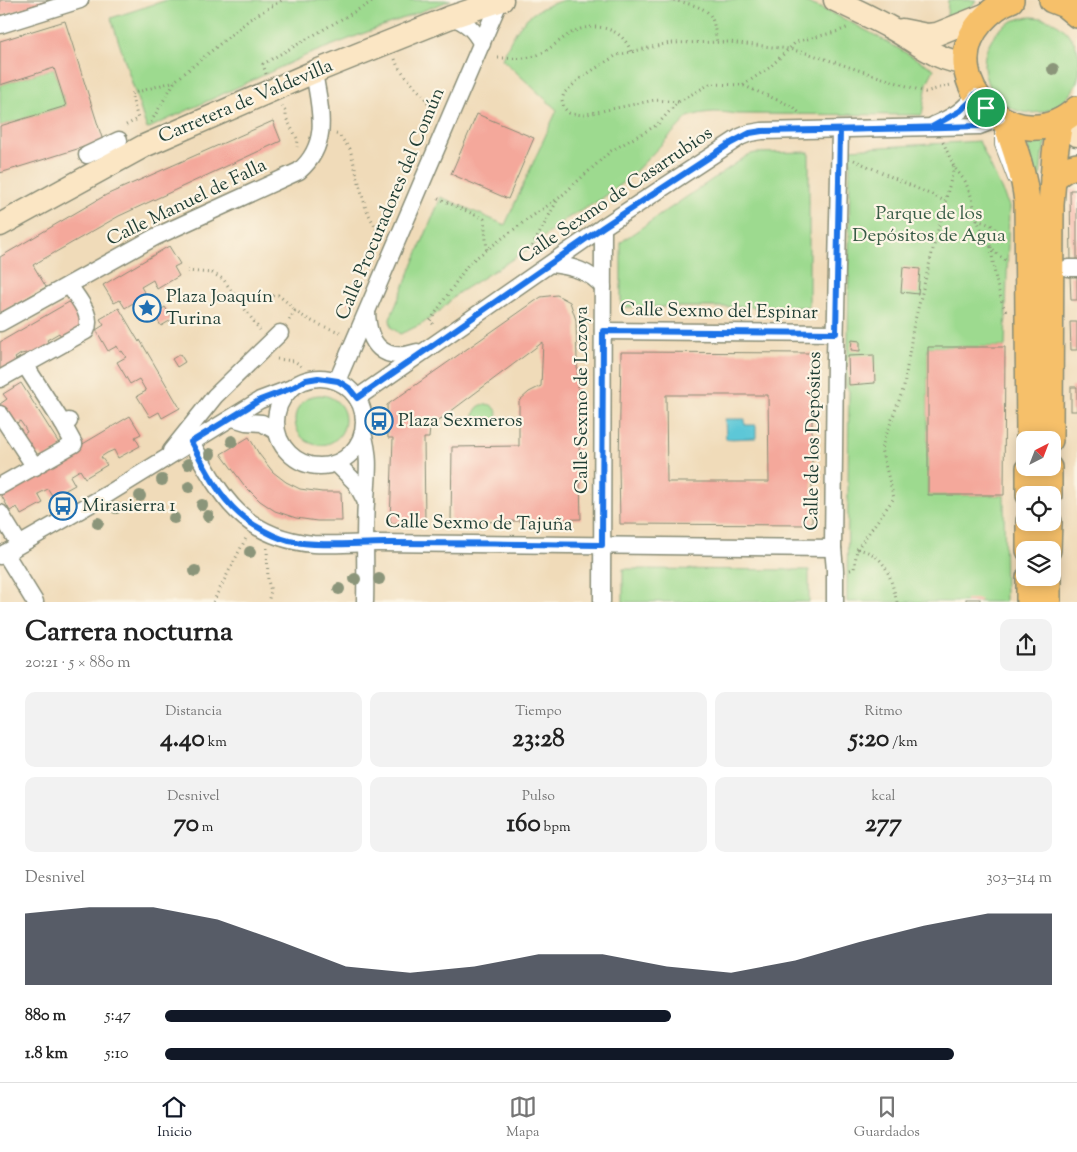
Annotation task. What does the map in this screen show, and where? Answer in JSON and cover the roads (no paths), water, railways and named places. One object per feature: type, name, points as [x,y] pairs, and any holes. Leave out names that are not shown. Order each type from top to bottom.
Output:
[{"type":"main road","points":[[999,5],[977,27],[972,35],[967,54],[967,80],[986,108],[1002,119],[1014,124],[1032,127],[1071,122],[1053,178],[1051,205],[1050,431]]},
{"type":"main road","points":[[1002,119],[1018,156],[1028,202],[1029,431]]},
{"type":"main road","points":[[1053,178],[1066,169],[1077,166]]},
{"type":"main road","points":[[1036,586],[1045,596]]},
{"type":"street","points":[[0,25],[78,0]]},
{"type":"street","name":"Carretera de Valdevilla","points":[[0,225],[144,146],[314,72],[452,17],[501,0]]},
{"type":"street","name":"Calle Procuradores del Común","points":[[338,381],[367,309],[501,0]]},
{"type":"street","points":[[835,0],[890,27],[937,55],[954,62],[967,80]]},
{"type":"street","points":[[890,27],[916,34],[932,35],[946,32],[999,5]]},
{"type":"street","points":[[452,17],[467,23],[477,34],[482,44]]},
{"type":"street","name":"Calle Manuel de Falla","points":[[0,323],[155,237],[299,171],[314,154],[322,128],[314,72]]},
{"type":"street","name":"Calle Sexmo de Casarrubios","points":[[930,128],[960,111],[970,102],[967,80]]},
{"type":"street","name":"Calle Sexmo de Casarrubios","points":[[357,398],[603,227],[731,143],[750,133],[762,131],[979,126],[1002,119]]},
{"type":"street","name":"Calle de los Depósitos","points":[[834,602],[835,570],[833,548],[840,130]]},
{"type":"street","points":[[88,155],[121,134]]},
{"type":"street","name":"Calle Sexmo de Lozoya","points":[[602,602],[603,227]]},
{"type":"street","name":"Calle Sexmo de Lozoya","points":[[551,264],[567,265],[578,269],[596,279],[603,287]]},
{"type":"street","points":[[0,383],[26,365],[86,331],[89,317],[69,285]]},
{"type":"street","points":[[367,309],[367,323],[371,338],[378,348],[387,354],[397,356],[408,355],[426,349]]},
{"type":"street","name":"Calle Sexmo del Espinar","points":[[603,331],[836,333]]},
{"type":"street","points":[[166,456],[215,396],[274,338]]},
{"type":"street","points":[[0,486],[74,444],[66,423],[26,365]]},
{"type":"street","points":[[8,551],[108,494],[166,456],[233,418],[260,400],[292,388],[306,380],[318,378],[338,381],[349,388],[357,398],[364,415],[363,433],[368,453],[369,470],[366,502],[366,602]]},
{"type":"street","points":[[292,388],[286,393],[278,407],[276,431],[282,445],[293,457],[306,464],[321,467],[337,464],[351,454],[358,446],[363,433]]},
{"type":"street","points":[[0,414],[34,467]]},
{"type":"street","points":[[233,418],[246,422],[262,423],[276,431]]},
{"type":"street","name":"Calle Sexmo de Tajuña","points":[[191,442],[214,484],[239,515],[287,541],[315,544],[833,548]]},
{"type":"street","points":[[337,464],[356,482],[366,502]]},
{"type":"street","points":[[0,513],[8,551],[34,602]]},
{"type":"water","points":[[725,419],[745,419],[745,425],[756,425],[756,438],[726,439]]},
{"type":"place","name":"Plaza Joaquín Turina","points":[[147,308]]},
{"type":"place","name":"Plaza Sexmeros","points":[[379,421]]},
{"type":"place","name":"Mirasierra 1","points":[[63,506]]},
{"type":"park label","name":"Parque de los Depósitos de Agua","points":[[929,225]]}]
